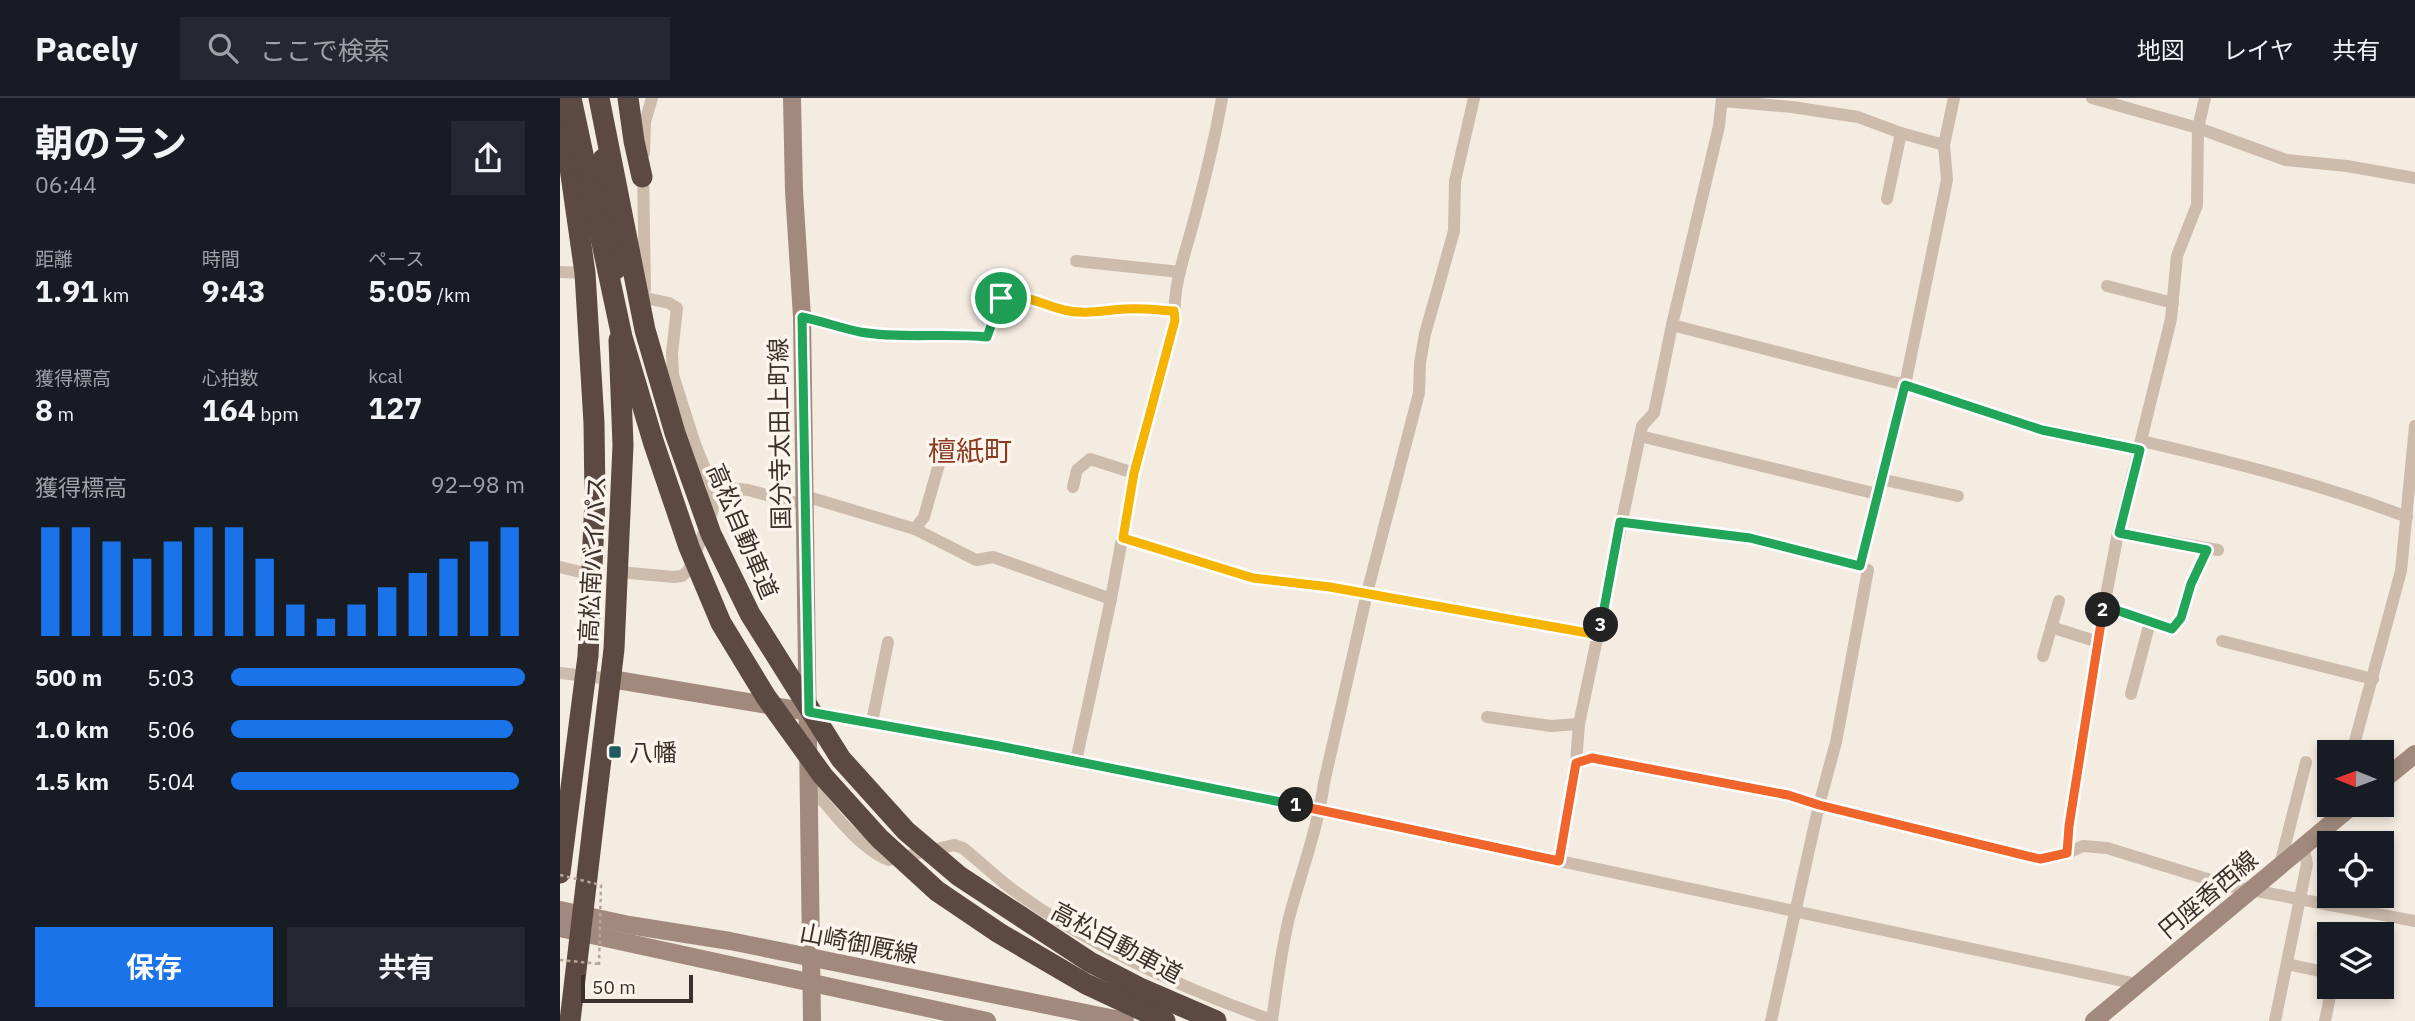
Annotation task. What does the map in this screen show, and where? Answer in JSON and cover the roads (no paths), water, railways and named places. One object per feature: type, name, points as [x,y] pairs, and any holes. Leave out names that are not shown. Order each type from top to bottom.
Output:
[{"type":"highway","name":"高松南バイパス","points":[[560,98],[585,273],[594,423],[592,575],[585,676],[560,874]]},
{"type":"highway","name":"高松自動車道","points":[[571,98],[622,337],[653,441],[689,547],[721,624],[766,697],[823,776],[879,838],[937,891],[999,933],[1086,984],[1165,1021]]},
{"type":"highway","name":"高松南バイパス","points":[[570,1021],[575,925],[611,679],[619,572],[623,445],[617,279],[597,98]]},
{"type":"highway","name":"高松自動車道","points":[[597,98],[645,330],[675,433],[707,522],[750,614],[841,759],[906,831],[958,876],[1090,962],[1142,989],[1216,1021]]},
{"type":"highway","points":[[628,98],[642,177]]},
{"type":"highway","points":[[560,190],[585,273]]},
{"type":"main road","name":"国分寺太田上町線","points":[[792,98],[794,191],[802,317],[812,1021]]},
{"type":"main road","points":[[611,679],[809,712]]},
{"type":"main road","points":[[2394,771],[2415,754]]},
{"type":"main road","name":"円座香西線","points":[[2094,1021],[2280,866],[2333,817]]},
{"type":"main road","points":[[560,910],[575,925]]},
{"type":"main road","name":"山崎御厩線","points":[[575,925],[811,958],[1125,1021]]},
{"type":"main road","name":"山崎御厩線","points":[[575,925],[812,983],[987,1021]]},
{"type":"street","points":[[623,445],[635,400],[645,298],[642,177],[645,122],[652,98]]},
{"type":"street","points":[[1076,761],[1111,598],[1134,473],[1175,320],[1180,272],[1212,152],[1222,98]]},
{"type":"street","points":[[810,785],[842,824],[880,857],[889,860],[954,845],[963,848],[1012,889],[1099,944],[1220,1002],[1272,1021],[1282,950],[1320,810],[1367,593],[1419,393],[1425,334],[1454,231],[1455,181],[1474,98]]},
{"type":"street","points":[[1860,566],[1905,385],[1947,180],[1944,145],[1954,98]]},
{"type":"street","points":[[2092,98],[2198,128],[2286,160],[2347,166],[2415,178]]},
{"type":"street","points":[[2067,853],[2104,606],[2171,319],[2177,256],[2197,205],[2198,128],[2205,98]]},
{"type":"street","points":[[1559,861],[1576,763],[1579,724],[1620,522],[1642,426],[1654,413],[1672,324],[1719,126],[1722,99],[1858,117],[1900,133],[1944,145]]},
{"type":"street","points":[[1887,199],[1900,133]]},
{"type":"street","points":[[1076,261],[1180,272]]},
{"type":"street","points":[[560,272],[585,273]]},
{"type":"street","points":[[2107,286],[2173,303]]},
{"type":"street","points":[[802,317],[861,332],[987,337],[1001,298],[1013,295],[1039,300],[1065,310],[1090,313],[1128,309],[1174,311]]},
{"type":"street","points":[[619,572],[682,576],[688,571],[712,513],[714,501],[712,485],[695,444],[673,376],[672,353],[677,308],[669,303],[645,298]]},
{"type":"street","points":[[1672,324],[1905,385],[2042,430],[2248,466],[2360,499],[2407,517]]},
{"type":"street","points":[[2355,740],[2401,571],[2415,426]]},
{"type":"street","points":[[1640,436],[1877,494]]},
{"type":"street","points":[[1073,487],[1077,470],[1090,459],[1134,473]]},
{"type":"street","points":[[915,529],[924,517],[939,464]]},
{"type":"street","points":[[1880,479],[1958,496]]},
{"type":"street","points":[[712,485],[805,500],[915,529],[976,560],[993,557],[1111,598]]},
{"type":"street","points":[[1620,522],[1750,538],[1868,570],[1836,742],[1819,805],[1771,1021]]},
{"type":"street","points":[[2104,606],[2172,629],[2181,618],[2191,584],[2213,550],[2119,533]]},
{"type":"street","points":[[1123,538],[1253,578],[1367,593],[1599,635]]},
{"type":"street","points":[[560,567],[592,575]]},
{"type":"street","points":[[2043,656],[2059,600]]},
{"type":"street","points":[[2131,694],[2150,622]]},
{"type":"street","points":[[2051,627],[2098,642]]},
{"type":"street","points":[[2222,641],[2373,679]]},
{"type":"street","points":[[872,722],[888,642]]},
{"type":"street","points":[[560,673],[611,679]]},
{"type":"street","points":[[809,712],[1076,761],[1320,810],[2137,984]]},
{"type":"street","points":[[1487,717],[1551,726],[1579,724]]},
{"type":"street","points":[[1576,763],[1592,758],[1788,795],[2040,859],[2084,846],[2107,848],[2230,886],[2415,920]]},
{"type":"street","points":[[2280,866],[2306,762]]},
{"type":"street","points":[[2275,1021],[2301,898],[2307,859],[2303,846]]},
{"type":"street","points":[[2287,964],[2317,970]]},
{"type":"street","points":[[2325,1021],[2330,999]]},
{"type":"place","name":"八幡","points":[[615,752]]},
{"type":"district","name":"檀紙町","points":[[970,450]]}]
